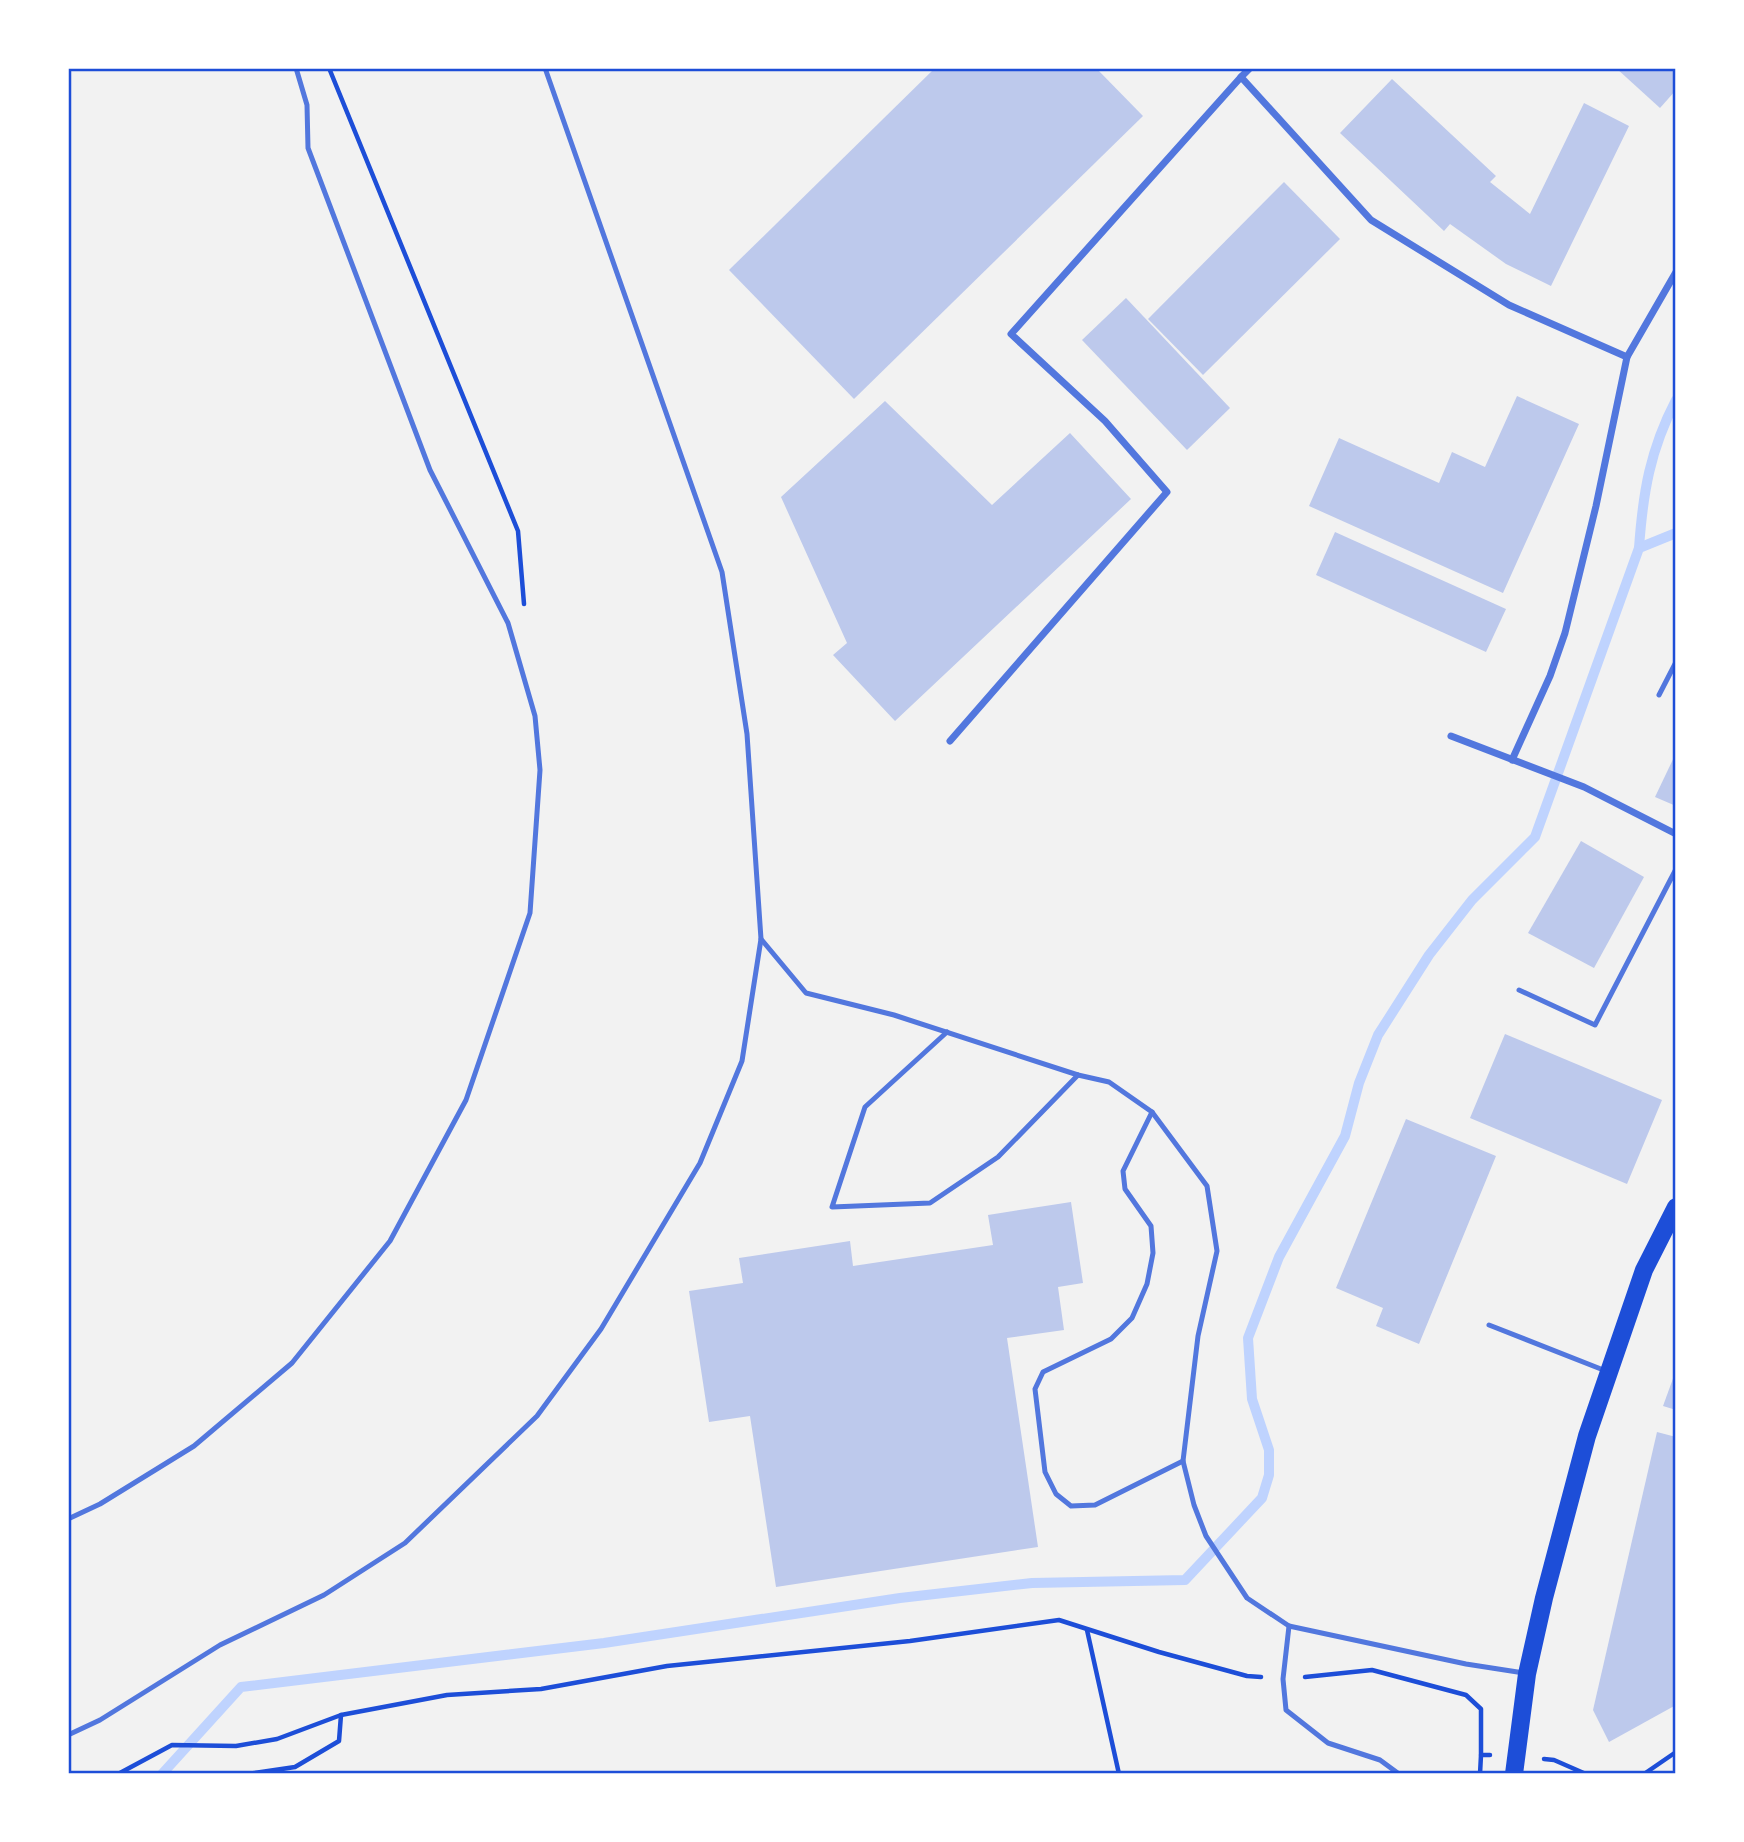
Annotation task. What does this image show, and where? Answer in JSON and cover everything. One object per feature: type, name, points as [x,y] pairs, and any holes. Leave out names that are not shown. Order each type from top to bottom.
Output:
[{"type":"main road","points":[[1515,1765],[1527,1674],[1587,1436],[1644,1270],[1676,1207]]},
{"type":"street","points":[[950,741],[1167,492],[1105,421],[1011,334],[1250,68]]},
{"type":"street","points":[[1241,77],[1371,220],[1509,305],[1627,357]]},
{"type":"street","points":[[1512,760],[1550,676],[1565,633],[1596,506],[1627,357],[1676,272]]},
{"type":"street","points":[[1451,736],[1584,787],[1676,834]]},
{"type":"lane","points":[[68,1519],[100,1504],[194,1446],[292,1363],[390,1241],[466,1100],[530,913],[540,770],[535,716],[508,623],[430,470],[307,148],[307,105],[296,68]]},
{"type":"lane","points":[[68,1735],[100,1720],[220,1645],[324,1595],[405,1543],[537,1416],[601,1329],[699,1163],[742,1061],[761,939],[747,734],[722,572],[545,68]]},
{"type":"lane","points":[[1659,695],[1676,662]]},
{"type":"lane","points":[[1519,990],[1595,1025],[1676,869]]},
{"type":"lane","points":[[761,939],[806,993],[894,1015],[1078,1075],[1109,1082],[1152,1112],[1207,1186],[1217,1251],[1198,1336],[1183,1461],[1194,1505],[1206,1536],[1247,1598],[1289,1626],[1466,1664],[1527,1674]]},
{"type":"lane","points":[[948,1032],[865,1107],[832,1206],[930,1203],[998,1157],[1078,1075]]},
{"type":"lane","points":[[1152,1112],[1124,1171],[1125,1189],[1151,1226],[1153,1253],[1147,1284],[1132,1318],[1111,1339],[1043,1372],[1035,1390],[1045,1472],[1056,1494],[1072,1506],[1096,1506],[1183,1461]]},
{"type":"lane","points":[[1489,1325],[1609,1372]]},
{"type":"lane","points":[[1289,1626],[1283,1679],[1286,1710],[1328,1743],[1380,1759],[1399,1774]]},
{"type":"path","points":[[329,68],[518,531],[525,612]]},
{"type":"path","points":[[118,1774],[172,1745],[236,1745],[277,1739],[341,1716],[447,1695],[541,1689],[667,1666],[911,1641],[1059,1620],[1247,1676],[1283,1679],[1372,1670],[1466,1695],[1481,1709],[1480,1774]]},
{"type":"path","points":[[1086,1629],[1119,1774]]},
{"type":"path","points":[[248,1774],[295,1767],[339,1741],[341,1716]]},
{"type":"path","points":[[1644,1774],[1676,1752]]},
{"type":"path","points":[[1481,1755],[1515,1765],[1554,1760],[1586,1774]]},
{"type":"building","points":[[935,68],[1096,68],[1143,116],[854,399],[729,270]]},
{"type":"building","points":[[1616,68],[1676,68],[1676,90],[1660,108]]},
{"type":"building","points":[[1392,79],[1496,176],[1490,182],[1530,214],[1584,103],[1629,126],[1551,286],[1506,264],[1450,224],[1444,231],[1340,133]]},
{"type":"building","points":[[1284,182],[1340,239],[1203,375],[1148,319]]},
{"type":"building","points":[[1126,298],[1230,408],[1187,450],[1082,340]]},
{"type":"building","points":[[1517,396],[1579,424],[1503,593],[1309,506],[1339,438],[1439,483],[1452,452],[1485,467]]},
{"type":"building","points":[[885,401],[992,505],[1070,433],[1131,499],[895,721],[833,655],[847,643],[781,497]]},
{"type":"building","points":[[1335,532],[1506,609],[1486,652],[1316,575]]},
{"type":"building","points":[[1676,753],[1676,806],[1655,797]]},
{"type":"building","points":[[1581,841],[1644,877],[1594,968],[1528,933]]},
{"type":"building","points":[[1505,1034],[1662,1100],[1627,1184],[1470,1118]]},
{"type":"building","points":[[1406,1119],[1496,1156],[1419,1344],[1376,1326],[1383,1308],[1336,1288]]},
{"type":"building","points":[[1071,1202],[1083,1283],[1058,1287],[1064,1330],[1007,1338],[1038,1547],[776,1587],[750,1416],[709,1422],[689,1291],[743,1283],[739,1258],[850,1241],[853,1266],[993,1245],[988,1215]]},
{"type":"building","points":[[1676,1373],[1676,1410],[1663,1406]]},
{"type":"building","points":[[1657,1432],[1676,1437],[1676,1705],[1609,1742],[1593,1710]]},
{"type":"waterway","points":[[1639,548],[1649,472],[1660,436],[1676,400]]},
{"type":"waterway","points":[[162,1774],[241,1687],[604,1643],[900,1598],[1032,1583],[1185,1580],[1262,1498],[1269,1475],[1269,1450],[1252,1399],[1248,1338],[1279,1257],[1345,1136],[1359,1083],[1378,1035],[1429,955],[1472,900],[1535,837],[1639,548],[1676,533]]}]
